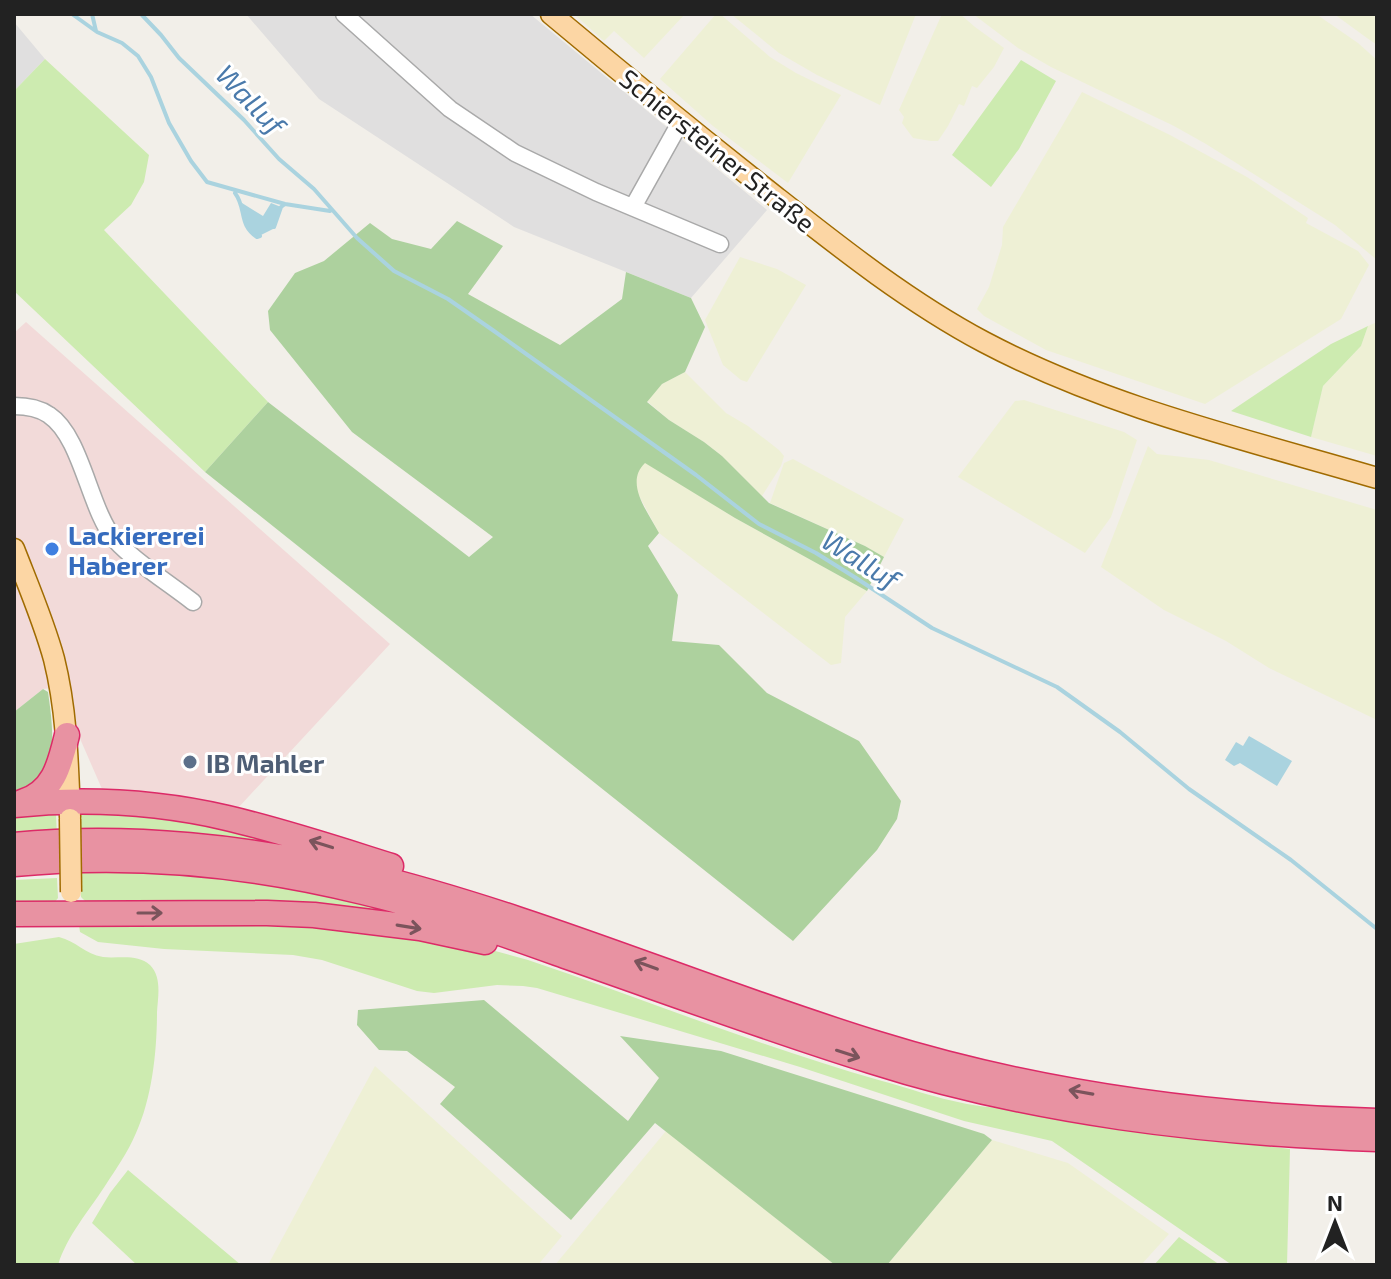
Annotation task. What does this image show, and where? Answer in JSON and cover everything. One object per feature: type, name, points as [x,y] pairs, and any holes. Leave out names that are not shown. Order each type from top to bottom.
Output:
[{"type":"highway","points":[[15,805],[31,799],[49,785],[60,764],[67,735]]},
{"type":"highway","points":[[15,805],[70,810],[117,803],[176,808],[226,817],[441,883],[551,931]]},
{"type":"highway","points":[[14,845],[91,842],[160,844],[296,860],[363,874],[551,931],[780,1013],[924,1058],[1118,1099],[1269,1125],[1377,1139]]},
{"type":"highway","points":[[14,864],[99,860],[166,862],[232,868],[363,891],[428,909],[845,1053],[950,1084],[1076,1110],[1191,1126],[1377,1121]]},
{"type":"highway","points":[[14,914],[72,902],[367,920],[420,928],[616,973]]},
{"type":"main road","name":"Schiersteiner Straße","points":[[551,14],[816,229],[888,282],[982,341],[1091,391],[1377,478]]},
{"type":"main road","points":[[14,549],[53,656],[60,687],[67,735],[72,902]]},
{"type":"street","points":[[344,14],[450,109],[515,153],[720,244]]},
{"type":"street","points":[[633,207],[676,130]]},
{"type":"street","points":[[14,406],[39,410],[58,423],[70,441],[109,532],[124,549],[193,602]]},
{"type":"shaded area","points":[[246,14],[530,14],[767,210],[691,298],[514,227],[319,99]]},
{"type":"shaded area","points":[[14,22],[45,59],[14,91]]},
{"type":"shaded area","points":[[26,322],[390,644],[238,808],[102,789],[78,734],[70,686],[43,689],[14,712],[14,333]]},
{"type":"green space","points":[[574,14],[685,14],[644,58],[614,31],[604,41]]},
{"type":"green space","points":[[716,14],[720,14],[770,57],[841,95],[788,183],[713,126],[660,79]]},
{"type":"green space","points":[[731,14],[916,14],[880,105],[779,53]]},
{"type":"green space","points":[[942,14],[960,14],[1004,48],[977,88],[972,86],[964,106],[959,104],[938,141],[931,141],[913,138],[902,123],[904,117],[899,110]]},
{"type":"green space","points":[[973,14],[1316,14],[1377,60],[1377,260],[1335,225],[1206,144],[1051,67],[1018,48]]},
{"type":"green space","points":[[1334,14],[1377,14],[1377,45],[1367,38]]},
{"type":"green space","points":[[45,59],[149,155],[144,182],[131,205],[104,230],[268,402],[205,472],[14,291],[14,91]]},
{"type":"green space","points":[[1021,60],[1056,81],[1019,149],[991,187],[952,155]]},
{"type":"green space","points":[[1082,92],[1247,177],[1308,218],[1306,223],[1358,251],[1369,265],[1341,319],[1205,404],[1046,350],[984,316],[977,309],[989,287],[1002,245],[1003,227]]},
{"type":"green space","points":[[457,221],[503,246],[468,294],[560,345],[622,299],[626,272],[691,298],[705,327],[685,372],[662,384],[647,402],[722,456],[769,503],[884,557],[867,591],[735,518],[645,463],[639,471],[637,488],[640,498],[659,533],[648,546],[678,595],[672,641],[719,645],[767,693],[859,741],[901,801],[897,819],[877,850],[793,941],[205,472],[268,402],[469,557],[493,537],[352,432],[270,330],[268,311],[295,273],[324,261],[370,223],[392,239],[431,249]]},
{"type":"green space","points":[[740,257],[777,269],[806,285],[747,382],[723,365],[705,320]]},
{"type":"green space","points":[[1377,322],[1377,456],[1311,437],[1323,386],[1361,346],[1368,326]]},
{"type":"green space","points":[[1368,326],[1361,346],[1323,386],[1311,437],[1231,411],[1331,344]]},
{"type":"green space","points":[[685,372],[726,413],[748,426],[784,456],[762,496],[722,456],[647,401],[662,384]]},
{"type":"green space","points":[[1024,400],[1124,432],[1137,440],[1111,517],[1085,553],[958,477],[1015,401]]},
{"type":"green space","points":[[1148,446],[1157,454],[1209,460],[1377,510],[1377,720],[1269,668],[1226,641],[1164,610],[1101,567]]},
{"type":"green space","points":[[793,459],[904,519],[884,557],[770,503],[784,463]]},
{"type":"green space","points":[[645,462],[735,518],[867,591],[845,617],[841,663],[831,665],[659,533],[635,488],[637,471]]},
{"type":"green space","points":[[43,689],[48,692],[51,712],[51,757],[40,779],[14,801],[14,712]]},
{"type":"green space","points":[[14,812],[56,814],[57,837],[14,838]]},
{"type":"green space","points":[[83,812],[188,818],[316,849],[80,836],[80,815]]},
{"type":"green space","points":[[80,871],[217,876],[342,898],[419,918],[87,903],[81,897]]},
{"type":"green space","points":[[57,878],[58,898],[54,903],[14,908],[14,880]]},
{"type":"green space","points":[[264,919],[488,949],[528,960],[793,1053],[959,1102],[1124,1128],[1290,1149],[1287,1265],[1232,1265],[1052,1141],[964,1121],[800,1067],[537,988],[497,985],[434,993],[417,991],[322,960],[293,955],[164,949],[98,942],[80,932],[79,925]]},
{"type":"green space","points":[[59,937],[103,957],[145,961],[154,970],[158,994],[152,1074],[146,1105],[133,1140],[72,1234],[58,1265],[14,1265],[14,944]]},
{"type":"green space","points":[[484,1000],[628,1121],[659,1078],[620,1036],[721,1051],[984,1134],[992,1140],[887,1265],[835,1265],[655,1123],[571,1220],[440,1104],[455,1087],[407,1051],[379,1050],[357,1025],[358,1010]]},
{"type":"green space","points":[[375,1066],[562,1236],[538,1265],[268,1265]]},
{"type":"green space","points":[[666,1131],[835,1265],[555,1265]]},
{"type":"green space","points":[[992,1140],[1068,1163],[1169,1234],[1141,1265],[887,1265]]},
{"type":"green space","points":[[128,1170],[241,1265],[137,1265],[92,1223]]},
{"type":"green space","points":[[1179,1237],[1220,1265],[1154,1265]]},
{"type":"water","name":"Walluf","points":[[242,203],[263,216],[271,203],[281,207],[273,229],[257,237],[248,230]]},
{"type":"water","points":[[1249,736],[1292,761],[1277,786],[1240,763],[1234,766],[1225,760],[1236,742],[1243,746]]},
{"type":"waterway","name":"Walluf","points":[[72,14],[138,56],[151,77],[169,123],[207,182],[285,204],[330,211]]},
{"type":"waterway","name":"Walluf","points":[[92,14],[96,31]]},
{"type":"waterway","name":"Walluf","points":[[141,14],[179,58],[244,120],[279,159],[314,189],[357,238],[394,271],[448,299],[696,475],[759,524],[816,553],[932,628],[1057,687],[1120,732],[1189,789],[1291,860],[1377,929]]},
{"type":"waterway","name":"Walluf","points":[[235,193],[247,227],[257,237],[260,236]]},
{"type":"waterway","name":"Walluf","points":[[274,227],[285,204]]},
{"type":"place","name":"Lackiererei Haberer","points":[[52,549]]},
{"type":"place","name":"IB Mahler","points":[[190,762]]}]
